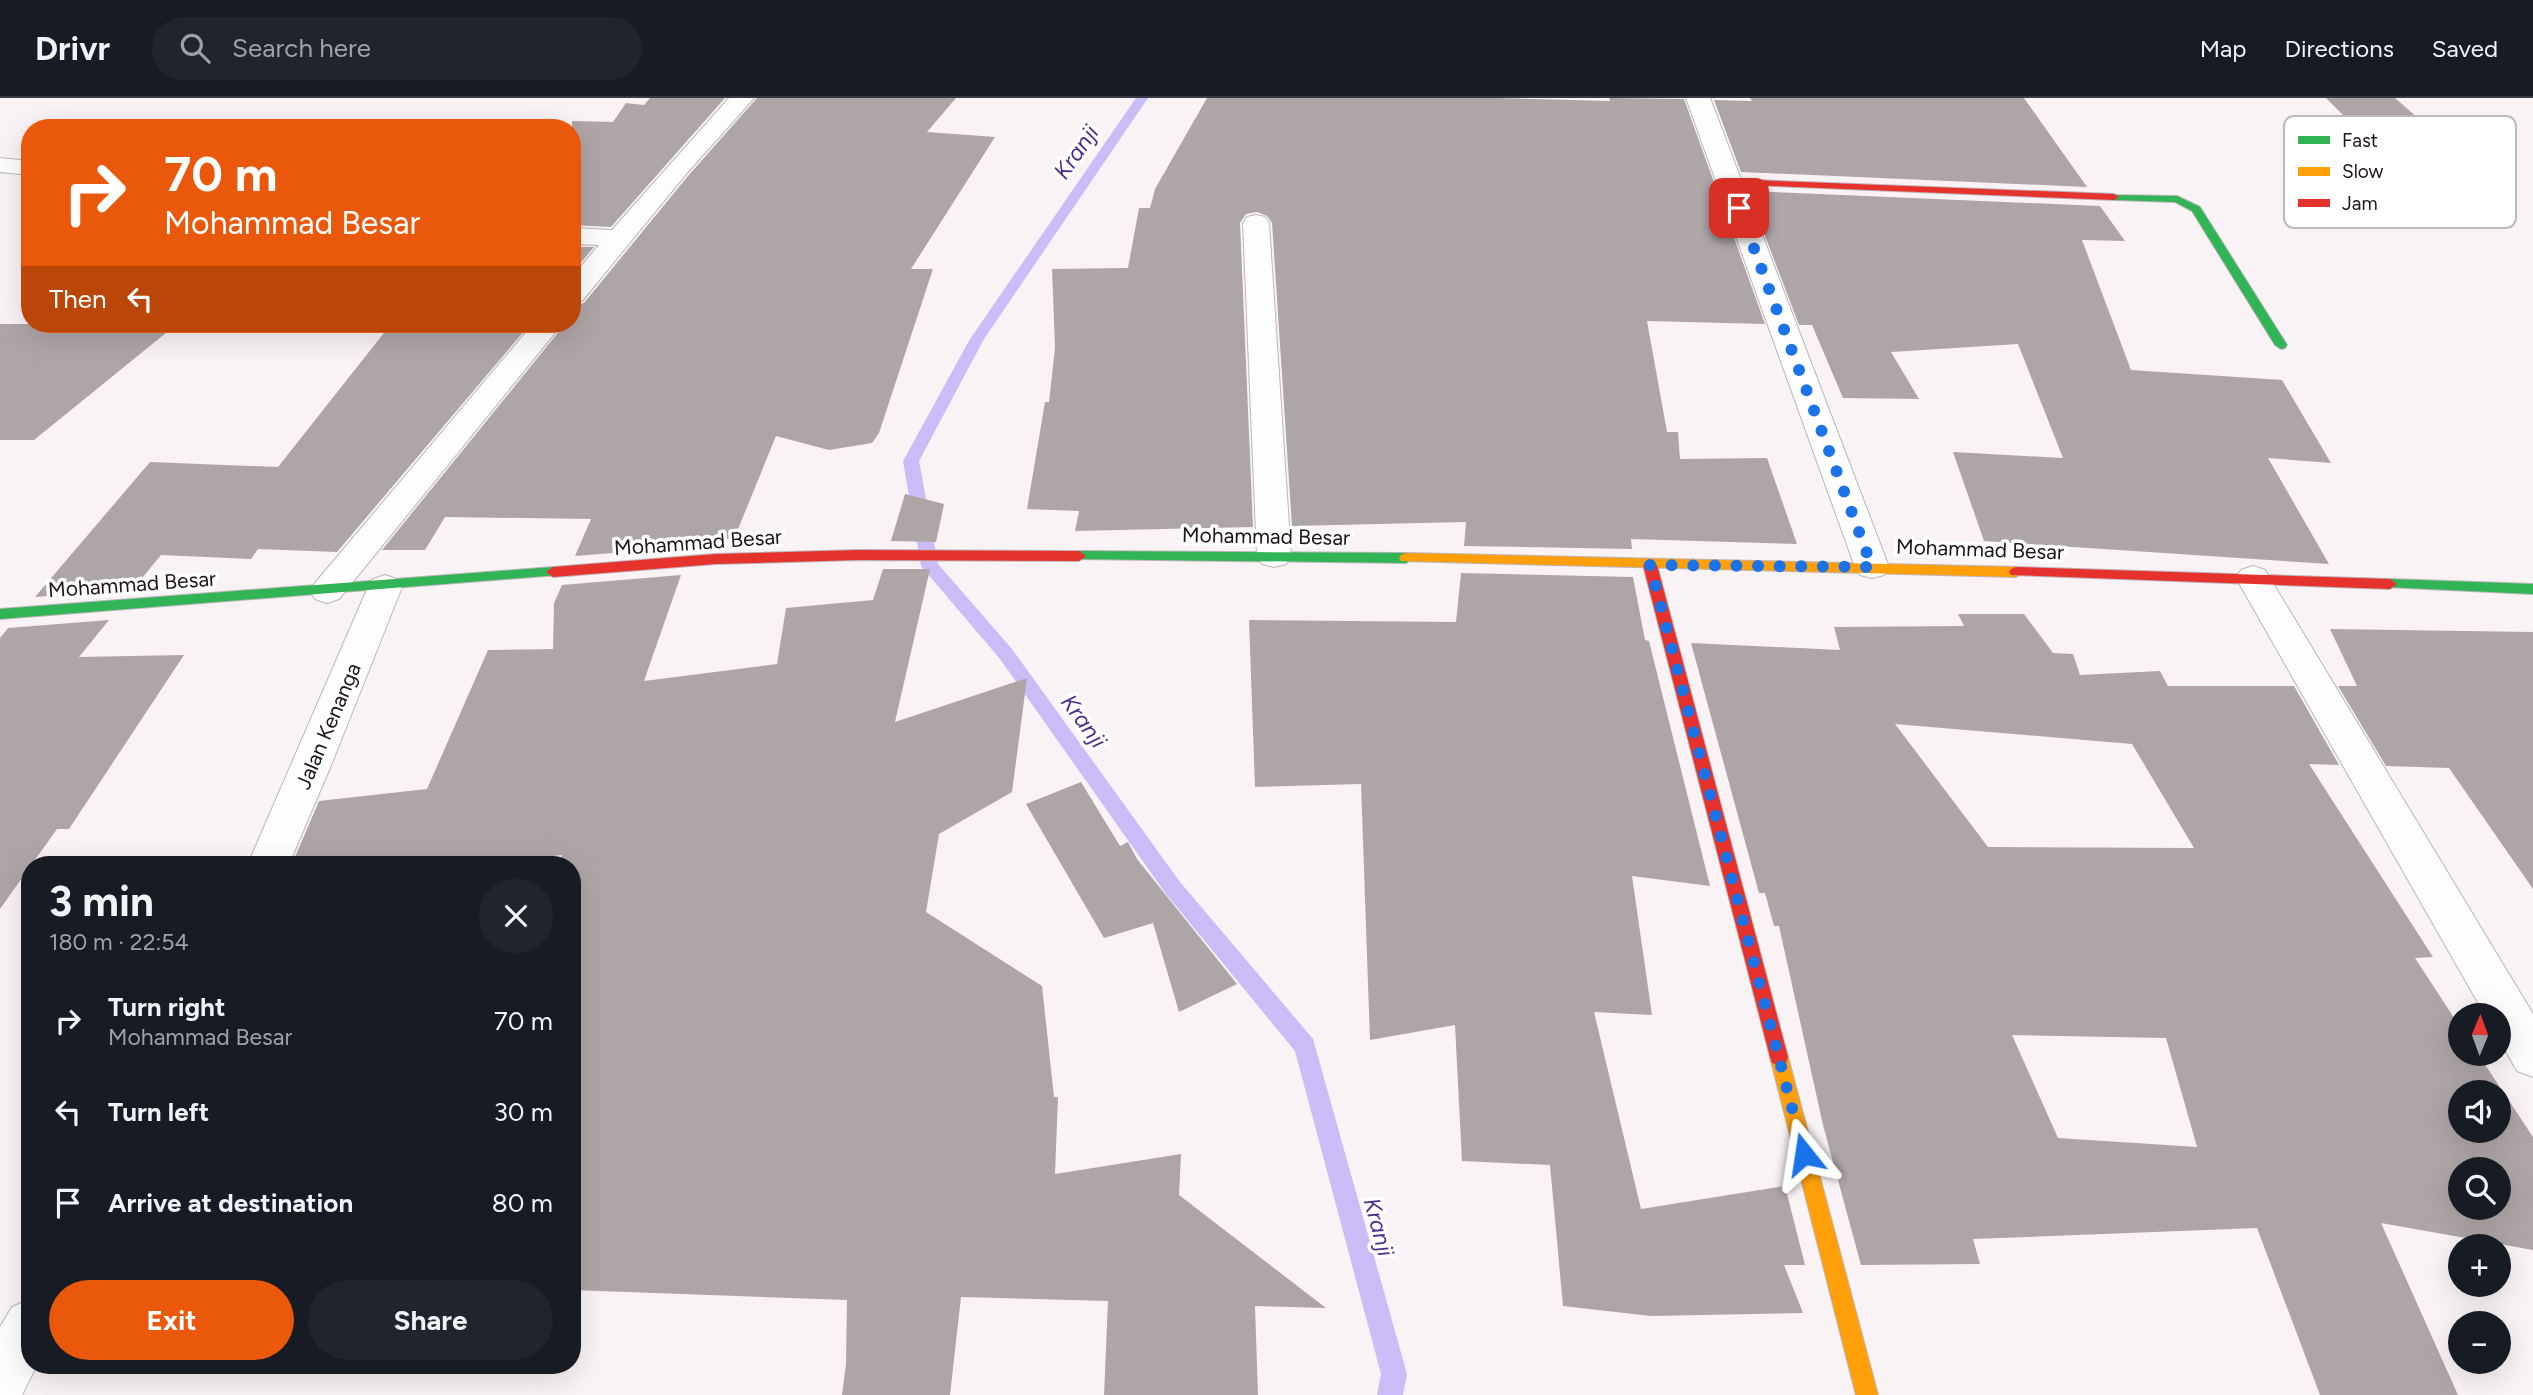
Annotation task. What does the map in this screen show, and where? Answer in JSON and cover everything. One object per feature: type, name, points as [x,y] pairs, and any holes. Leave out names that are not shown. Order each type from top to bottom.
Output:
[{"type":"street","points":[[581,284],[677,169],[742,98]]},
{"type":"street","points":[[1698,98],[1872,567]]},
{"type":"street","points":[[0,165],[21,167]]},
{"type":"street","points":[[1729,182],[2177,199],[2196,209],[2281,345]]},
{"type":"street","points":[[1256,223],[1273,556]]},
{"type":"street","points":[[581,236],[619,238]]},
{"type":"street","points":[[327,591],[541,333]]},
{"type":"street","name":"Mohammad Besar","points":[[0,614],[385,587],[716,559],[858,555],[1273,556],[1872,567],[2533,589]]},
{"type":"street","points":[[1650,565],[1867,1395]]},
{"type":"street","points":[[2253,578],[2533,1056]]},
{"type":"street","name":"Jalan Kenanga","points":[[272,856],[385,587]]},
{"type":"street","points":[[0,1381],[21,1342]]},
{"type":"building","points":[[650,98],[725,98],[611,227],[581,225],[581,121],[613,122],[626,103],[644,105]]},
{"type":"building","points":[[757,98],[956,98],[927,132],[995,137],[911,269],[933,269],[879,433],[872,443],[829,450],[776,436],[734,539],[693,539],[690,547],[575,556],[591,519],[445,517],[425,550],[382,550],[558,333],[581,333],[581,304]]},
{"type":"building","points":[[1207,98],[1496,98],[1610,101],[1609,98],[1684,99],[1765,324],[1647,321],[1667,432],[1678,432],[1680,459],[1767,458],[1797,544],[1631,539],[1632,549],[1464,546],[1466,522],[1292,526],[1272,223],[1267,216],[1257,212],[1246,214],[1240,223],[1253,527],[1075,531],[1079,511],[1027,509],[1045,402],[1049,402],[1055,348],[1052,269],[1128,268],[1139,208],[1150,208],[1155,189]]},
{"type":"building","points":[[1750,98],[2024,98],[2087,187],[1741,172],[1714,100],[1752,101]]},
{"type":"building","points":[[2326,98],[2395,98],[2416,116],[2344,116]]},
{"type":"building","points":[[1748,191],[2100,206],[2125,241],[2082,240],[2131,370],[2282,380],[2331,463],[2268,458],[2329,564],[1984,541],[1953,452],[2063,458],[2018,344],[1891,352],[1919,399],[1843,398],[1812,325],[1799,325]]},
{"type":"building","points":[[581,247],[594,247],[581,262]]},
{"type":"building","points":[[0,324],[21,324],[21,333],[166,333],[34,440],[0,440]]},
{"type":"building","points":[[384,333],[522,333],[337,552],[258,549],[251,559],[161,555],[133,589],[35,597],[150,462],[278,467]]},
{"type":"building","points":[[905,494],[944,504],[936,542],[891,541]]},
{"type":"building","points":[[883,569],[930,569],[895,722],[1027,678],[1012,792],[939,834],[926,912],[1042,986],[1054,1097],[1058,1097],[1055,1174],[1181,1154],[1179,1195],[1326,1308],[1255,1306],[1258,1395],[1104,1395],[1108,1301],[961,1297],[950,1395],[842,1395],[846,1364],[847,1300],[581,1290],[581,856],[295,856],[319,801],[427,789],[488,650],[553,649],[554,603],[562,585],[681,575],[644,681],[777,664],[786,608],[873,600]]},
{"type":"building","points":[[1461,573],[1633,577],[1645,640],[1649,641],[1710,886],[1632,876],[1652,1015],[1594,1012],[1641,1209],[1785,1186],[1805,1265],[1784,1265],[1803,1313],[1651,1316],[1563,1306],[1550,1165],[1462,1161],[1455,1025],[1370,1040],[1361,784],[1255,787],[1249,620],[1456,622]]},
{"type":"building","points":[[1958,614],[2024,614],[2053,653],[2073,654],[2080,675],[2160,671],[2168,686],[2294,686],[2339,765],[2309,764],[2433,957],[2415,958],[2448,1009],[2448,1066],[2486,1066],[2495,1080],[2448,1080],[2448,1143],[2511,1143],[2511,1104],[2533,1137],[2533,1250],[2511,1246],[2511,1234],[2448,1235],[2381,1223],[2458,1395],[2320,1395],[2257,1228],[1973,1239],[1980,1264],[1861,1265],[1823,1125],[1779,926],[1774,926],[1765,893],[1759,893],[1691,643],[1840,650],[1834,627],[1964,626]],"holes":[[[1895,724],[2132,744],[2194,848],[1988,847]],[[2012,1035],[2166,1038],[2197,1147],[2058,1138]]]},
{"type":"building","points":[[109,620],[79,657],[184,655],[69,829],[57,829],[38,856],[21,856],[21,880],[0,909],[0,638],[8,628]]},
{"type":"building","points":[[2330,629],[2533,632],[2533,889],[2449,768],[2386,766],[2338,686],[2357,686]]},
{"type":"building","points":[[1081,782],[1120,846],[1128,842],[1137,859],[1237,984],[1179,1012],[1153,923],[1104,938],[1026,804]]},
{"type":"waterway","name":"Kranji","points":[[1142,98],[977,339],[911,461],[930,566],[1006,654],[1173,888],[1305,1046],[1394,1374],[1390,1395]]},
{"type":"traffic: fast","points":[[2114,197],[2177,199],[2196,209],[2281,345]]},
{"type":"traffic: fast","points":[[1079,556],[1406,558]]},
{"type":"traffic: fast","points":[[0,614],[553,572]]},
{"type":"traffic: fast","points":[[2390,584],[2533,589]]},
{"type":"traffic: slow","points":[[1406,558],[2016,572]]},
{"type":"traffic: slow","points":[[1779,1057],[1867,1395]]},
{"type":"traffic: jam","points":[[1729,182],[2114,197]]},
{"type":"traffic: jam","points":[[553,572],[716,559],[858,555],[1079,556]]},
{"type":"traffic: jam","points":[[1650,565],[1779,1057]]},
{"type":"traffic: jam","points":[[2016,572],[2390,584]]},
{"type":"route","points":[[1739,208],[1872,567],[1650,565],[1804,1154]]}]
